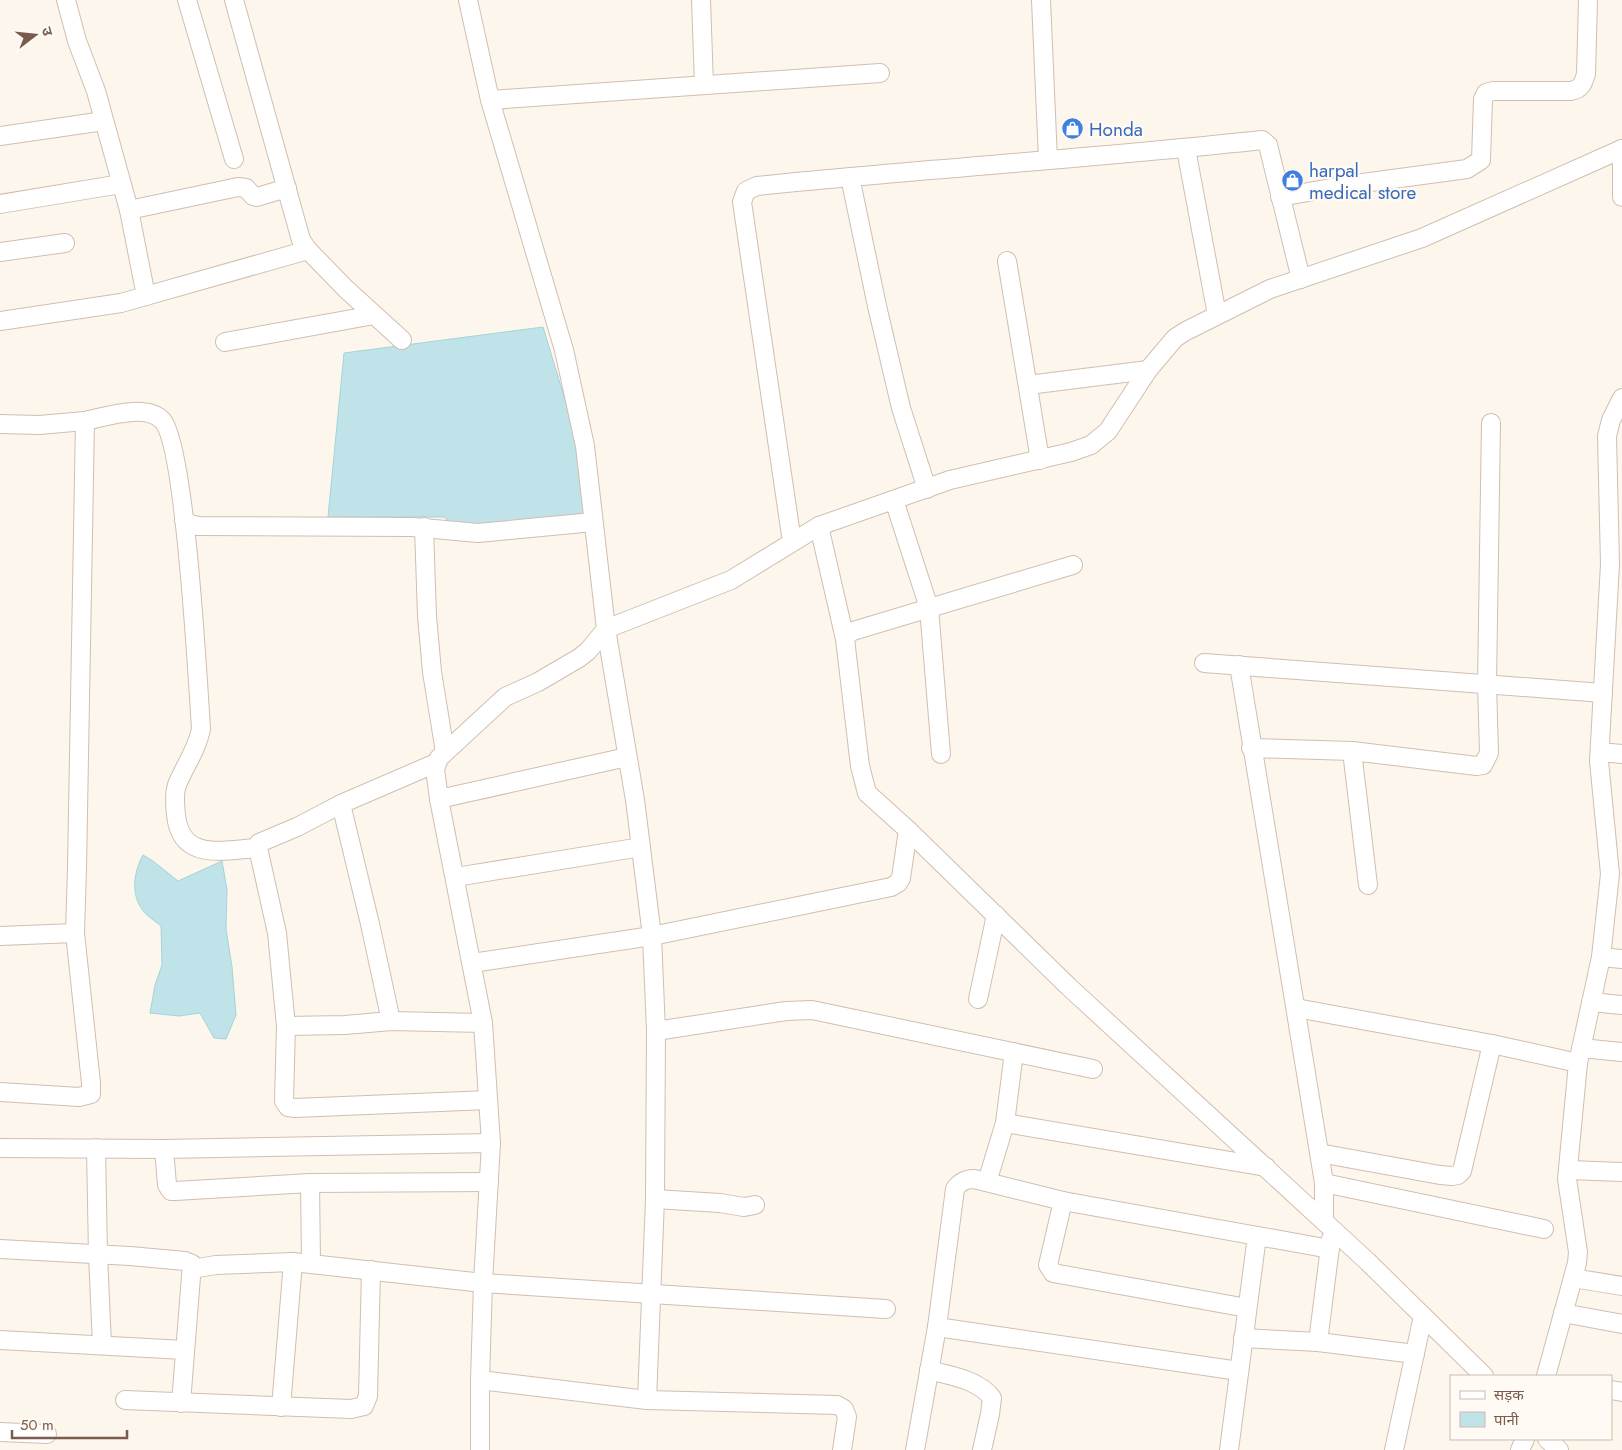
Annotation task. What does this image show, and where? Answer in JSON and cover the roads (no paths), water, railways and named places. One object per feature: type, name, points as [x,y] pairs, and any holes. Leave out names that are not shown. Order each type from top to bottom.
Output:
[{"type":"street","points":[[66,0],[77,41],[96,92],[129,210],[146,296]]},
{"type":"street","points":[[187,0],[234,159]]},
{"type":"street","points":[[234,0],[301,240],[346,290],[402,340]]},
{"type":"street","points":[[468,0],[490,100],[564,350],[585,446],[606,629],[641,847],[652,936],[656,1031],[655,1199],[647,1400]]},
{"type":"street","points":[[701,0],[704,85]]},
{"type":"street","points":[[1041,0],[1048,160]]},
{"type":"street","points":[[1280,197],[1348,185],[1468,169],[1476,164],[1481,160],[1483,99],[1486,93],[1492,91],[1571,91],[1578,89],[1583,83],[1586,74],[1588,0]]},
{"type":"street","points":[[490,100],[880,72]]},
{"type":"street","points":[[0,136],[104,121]]},
{"type":"street","points":[[792,542],[742,202],[746,190],[757,186],[1186,149],[1262,140],[1268,145],[1300,279]]},
{"type":"street","points":[[1186,149],[1217,315]]},
{"type":"street","points":[[488,1100],[288,1107],[284,1101],[286,1026],[277,933],[258,848],[259,843],[441,758],[505,697],[538,682],[579,658],[588,651],[606,629],[731,580],[819,526],[950,480],[1040,460],[1091,445],[1108,431],[1148,370],[1175,338],[1270,289],[1422,238],[1622,149],[1622,197]]},
{"type":"street","points":[[850,177],[901,408],[927,489]]},
{"type":"street","points":[[0,204],[121,184]]},
{"type":"street","points":[[129,210],[238,187],[246,188],[253,196],[257,197],[287,188]]},
{"type":"street","points":[[0,252],[66,243]]},
{"type":"street","points":[[0,321],[100,308],[308,250]]},
{"type":"street","points":[[1008,262],[1040,460]]},
{"type":"street","points":[[225,342],[374,315]]},
{"type":"street","points":[[1028,385],[1148,370]]},
{"type":"street","points":[[1546,1375],[1577,1263],[1578,1252],[1567,1179],[1580,1055],[1601,957],[1610,874],[1600,752],[1610,564],[1607,436],[1611,420],[1622,398]]},
{"type":"street","points":[[0,424],[39,425],[85,421],[142,411],[162,420],[168,430],[175,458],[184,520],[201,729],[196,747],[177,786],[175,812],[177,824],[181,836],[188,844],[197,849],[258,848]]},
{"type":"street","points":[[0,1092],[79,1098],[92,1094],[75,933],[78,868],[85,421]]},
{"type":"street","points":[[1251,748],[1352,751],[1477,766],[1483,765],[1489,753],[1487,685],[1492,423]]},
{"type":"street","points":[[894,500],[928,608],[941,754]]},
{"type":"street","points":[[184,520],[198,526],[424,527],[478,533],[593,522]]},
{"type":"street","points":[[819,526],[845,639],[864,787],[871,797],[908,830],[1070,987],[1328,1225],[1483,1375]]},
{"type":"street","points":[[424,527],[427,616],[441,758],[440,799],[483,1023],[491,1143],[483,1283],[480,1450]]},
{"type":"street","points":[[845,639],[847,634],[853,631],[1073,565]]},
{"type":"street","points":[[1204,663],[1603,693]]},
{"type":"street","points":[[1239,666],[1324,1183],[1330,1250],[1318,1342]]},
{"type":"street","points":[[1352,751],[1368,886]]},
{"type":"street","points":[[1600,752],[1622,754]]},
{"type":"street","points":[[440,799],[628,757]]},
{"type":"street","points":[[341,804],[370,924],[390,1021]]},
{"type":"street","points":[[472,963],[652,936],[891,887],[898,883],[901,878],[908,830]]},
{"type":"street","points":[[456,877],[641,847]]},
{"type":"street","points":[[978,999],[996,915]]},
{"type":"street","points":[[0,936],[75,933]]},
{"type":"street","points":[[1601,957],[1622,960]]},
{"type":"street","points":[[1592,1002],[1622,1005]]},
{"type":"street","points":[[1296,1008],[1492,1044],[1580,1055],[1622,1052]]},
{"type":"street","points":[[656,1031],[786,1011],[812,1010],[1094,1069]]},
{"type":"street","points":[[286,1026],[345,1025],[390,1021],[483,1023]]},
{"type":"street","points":[[1319,1153],[1440,1175],[1458,1175],[1462,1171],[1492,1044]]},
{"type":"street","points":[[987,1182],[1005,1123],[1014,1052]]},
{"type":"street","points":[[1005,1123],[1266,1167]]},
{"type":"street","points":[[0,1148],[164,1149],[491,1143]]},
{"type":"street","points":[[96,1148],[102,1346]]},
{"type":"street","points":[[164,1149],[167,1185],[171,1191],[310,1183],[489,1182]]},
{"type":"street","points":[[1568,1170],[1622,1172]]},
{"type":"street","points":[[915,1450],[937,1327],[954,1189],[960,1182],[974,1179],[1063,1201],[1330,1250]]},
{"type":"street","points":[[310,1183],[311,1263]]},
{"type":"street","points":[[1324,1183],[1544,1228]]},
{"type":"street","points":[[655,1199],[720,1203],[744,1207],[755,1204]]},
{"type":"street","points":[[1063,1201],[1048,1265],[1053,1273],[1247,1308]]},
{"type":"street","points":[[1229,1450],[1257,1236]]},
{"type":"street","points":[[0,1249],[130,1256],[185,1261],[192,1264],[181,1403]]},
{"type":"street","points":[[281,1407],[293,1262]]},
{"type":"street","points":[[192,1269],[216,1265],[311,1263],[483,1283],[886,1309]]},
{"type":"street","points":[[125,1400],[351,1409],[364,1406],[367,1401],[371,1270]]},
{"type":"street","points":[[1573,1278],[1622,1286]]},
{"type":"street","points":[[1563,1313],[1622,1324]]},
{"type":"street","points":[[1394,1450],[1423,1316]]},
{"type":"street","points":[[937,1327],[1239,1371]]},
{"type":"street","points":[[1243,1338],[1318,1342],[1415,1354]]},
{"type":"street","points":[[0,1340],[184,1350]]},
{"type":"street","points":[[930,1370],[968,1381],[986,1390],[992,1398],[982,1450]]},
{"type":"street","points":[[480,1380],[647,1400],[837,1406],[844,1409],[847,1417],[842,1450]]},
{"type":"street","points":[[0,1432],[47,1434]]},
{"type":"street","points":[[1548,1440],[1559,1450]]},
{"type":"water","points":[[543,327],[575,433],[585,520],[456,529],[444,517],[328,517],[344,353]]},
{"type":"water","points":[[143,855],[178,881],[222,861],[227,890],[226,929],[232,967],[236,1015],[226,1039],[214,1038],[200,1013],[179,1016],[150,1013],[155,985],[162,965],[161,926],[148,916],[137,901],[135,877]]},
{"type":"place","name":"Honda","points":[[1073,129]]},
{"type":"place","name":"harpal medical store","points":[[1293,181]]}]
